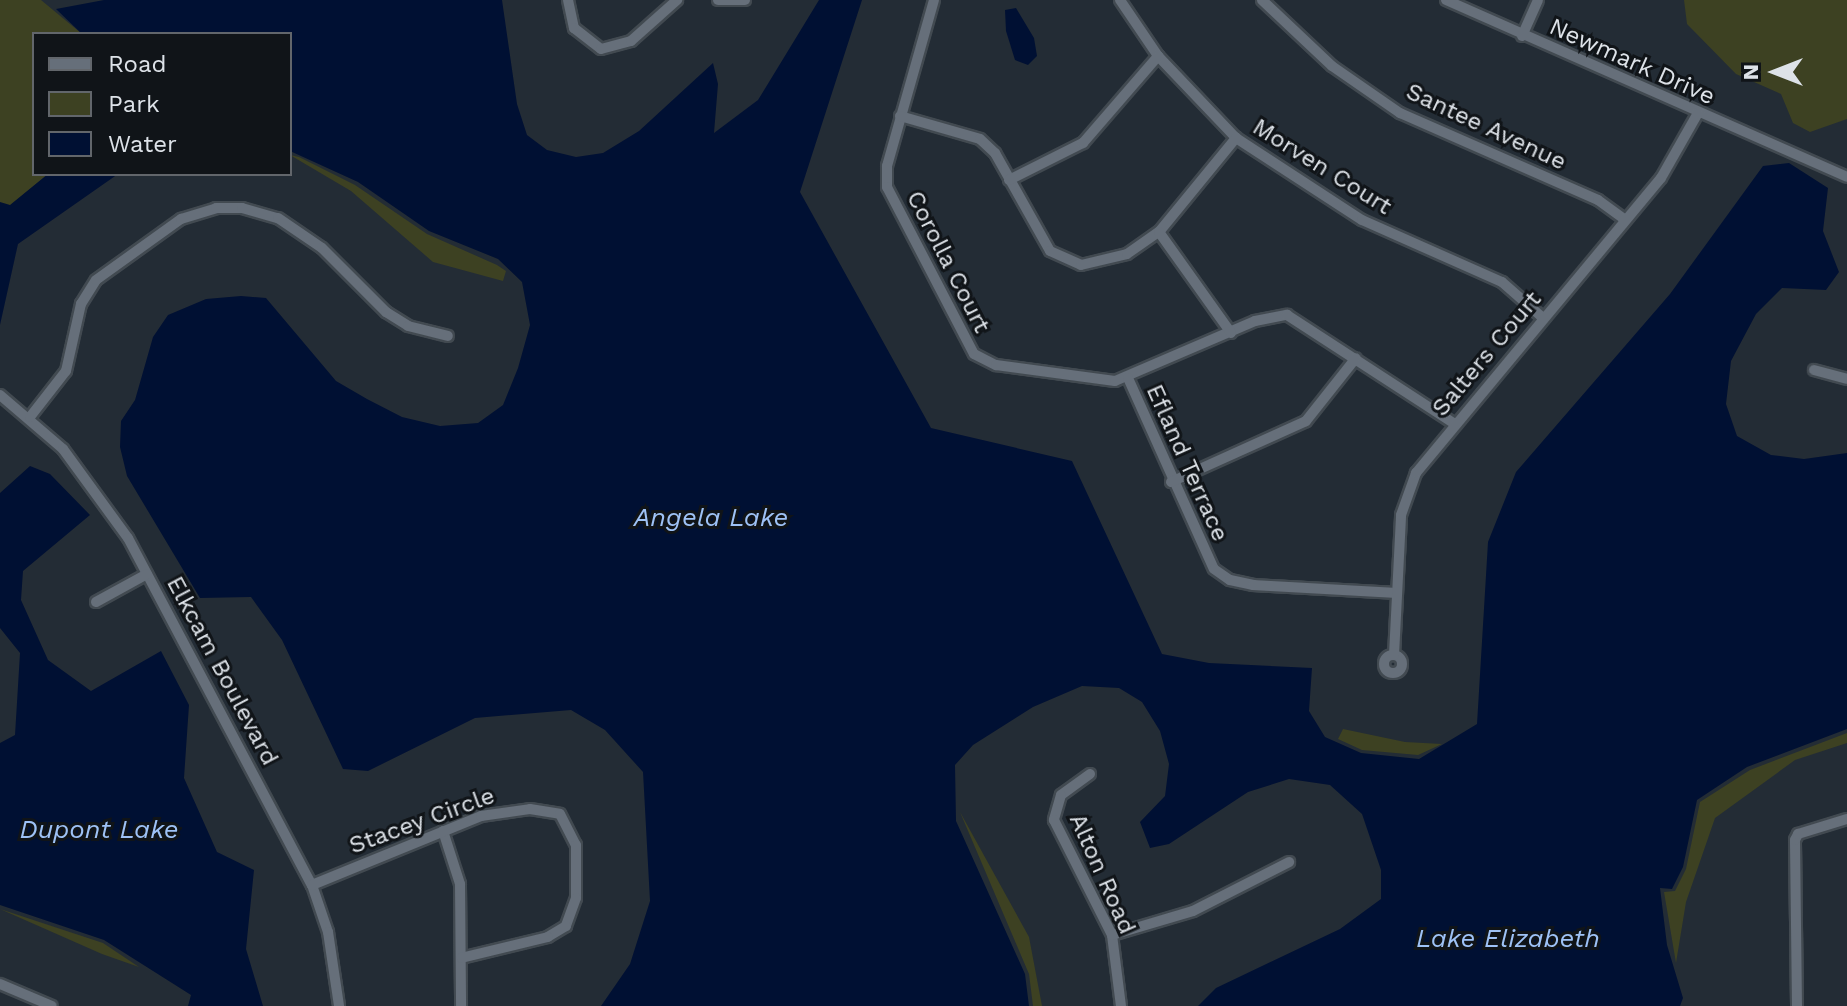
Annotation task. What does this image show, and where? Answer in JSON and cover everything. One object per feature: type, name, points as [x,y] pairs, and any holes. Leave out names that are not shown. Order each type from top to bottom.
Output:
[{"type":"street","points":[[568,0],[574,28],[601,49],[631,41],[677,0]]},
{"type":"street","points":[[718,0],[745,0]]},
{"type":"street","name":"Corolla Court","points":[[934,0],[887,166],[887,187],[974,354],[996,365],[1103,381],[1128,378],[1272,315],[1287,315],[1455,424]]},
{"type":"street","name":"Morven Court","points":[[1120,0],[1158,56],[1236,138],[1362,220],[1502,282],[1543,318]]},
{"type":"street","name":"Santee Avenue","points":[[1262,0],[1332,66],[1400,113],[1598,200],[1626,220]]},
{"type":"street","name":"Newmark Drive","points":[[1446,0],[1847,177]]},
{"type":"street","points":[[1522,36],[1538,0]]},
{"type":"street","points":[[1009,180],[1083,143],[1158,56]]},
{"type":"street","name":"Salters Court","points":[[1394,655],[1406,492],[1455,424],[1661,178],[1698,113]]},
{"type":"street","points":[[900,116],[980,139],[1009,180],[1038,234],[1062,259],[1101,263],[1159,232],[1236,138]]},
{"type":"street","points":[[30,417],[66,371],[81,304],[96,280],[181,219],[216,208],[242,208],[278,218],[322,248],[386,312],[408,326],[448,336]]},
{"type":"street","points":[[1159,232],[1231,333]]},
{"type":"street","points":[[1171,482],[1306,421],[1356,358]]},
{"type":"street","points":[[1814,370],[1847,379]]},
{"type":"street","name":"Efland Terrace","points":[[1128,378],[1201,549],[1214,569],[1230,580],[1397,593]]},
{"type":"street","name":"Elkcam Boulevard","points":[[0,395],[30,417],[99,492],[147,574],[312,885],[328,932],[339,1006]]},
{"type":"street","points":[[96,602],[147,574]]},
{"type":"street","name":"Alton Road","points":[[1090,774],[1061,795],[1054,820],[1112,935],[1121,1006]]},
{"type":"street","name":"Stacey Circle","points":[[312,885],[481,816],[530,809],[560,814],[576,845],[576,898],[566,926],[548,937],[461,958]]},
{"type":"street","points":[[1797,1006],[1798,834],[1847,819]]},
{"type":"street","points":[[443,831],[460,884],[461,1006]]},
{"type":"street","points":[[1112,935],[1193,911],[1289,862]]},
{"type":"street","points":[[0,984],[52,1006]]},
{"type":"green space","points":[[0,0],[41,0],[80,32],[32,32],[32,176],[46,176],[0,214]]},
{"type":"green space","points":[[1684,0],[1847,0],[1847,119],[1810,132],[1793,123],[1781,94],[1736,74],[1687,24]]},
{"type":"green space","points":[[292,155],[355,185],[427,234],[497,265],[506,271],[503,281],[433,262],[351,191]]},
{"type":"green space","points":[[1343,729],[1405,742],[1442,744],[1418,755],[1362,750],[1338,739]]},
{"type":"green space","points":[[1847,733],[1847,743],[1795,760],[1715,818],[1686,902],[1676,963],[1664,892],[1675,891],[1686,869],[1700,802],[1750,770]]},
{"type":"green space","points":[[960,812],[1029,937],[1042,1006],[1033,1006],[1029,974]]},
{"type":"green space","points":[[0,909],[103,943],[139,967],[102,954]]},
{"type":"water","name":"Angela Lake","points":[[104,0],[502,0],[517,104],[527,135],[547,150],[576,157],[603,153],[639,131],[713,63],[718,84],[714,133],[758,100],[819,0],[862,0],[800,192],[931,428],[1072,461],[1162,654],[1209,663],[1312,668],[1309,711],[1325,737],[1361,753],[1419,759],[1477,724],[1488,542],[1516,472],[1670,294],[1763,166],[1789,163],[1828,188],[1823,231],[1839,272],[1826,290],[1782,288],[1756,314],[1731,361],[1726,404],[1737,436],[1771,455],[1804,459],[1847,453],[1847,729],[1747,767],[1697,800],[1683,867],[1672,889],[1660,888],[1667,945],[1683,998],[1680,1006],[1198,1006],[1216,988],[1340,929],[1381,899],[1381,870],[1362,814],[1330,785],[1289,779],[1248,792],[1169,844],[1150,848],[1140,822],[1165,796],[1169,764],[1160,731],[1142,702],[1119,688],[1082,686],[1033,707],[973,745],[955,765],[956,821],[1025,974],[1029,1006],[601,1006],[630,964],[650,901],[643,772],[605,730],[571,710],[475,718],[368,771],[343,769],[282,640],[251,597],[200,598],[127,476],[120,447],[121,421],[135,400],[153,337],[168,315],[206,299],[241,296],[266,298],[336,381],[367,399],[402,417],[440,426],[478,423],[503,405],[518,368],[530,325],[522,282],[498,259],[429,231],[358,182],[292,152],[292,32],[80,32],[56,9]]},
{"type":"water","points":[[1016,8],[1034,38],[1037,56],[1028,65],[1015,60],[1006,31],[1005,10]]},
{"type":"water","points":[[46,176],[115,176],[18,244],[0,325],[0,202],[10,205]]},
{"type":"water","name":"Dupont Lake","points":[[30,466],[50,474],[90,515],[23,571],[21,600],[48,660],[91,691],[161,651],[189,705],[184,778],[217,852],[254,870],[246,949],[263,1006],[188,1006],[191,995],[104,940],[0,905],[0,743],[15,735],[20,653],[0,628],[0,493]]},
{"type":"water label","name":"Lake Elizabeth","points":[[1508,939]]}]
